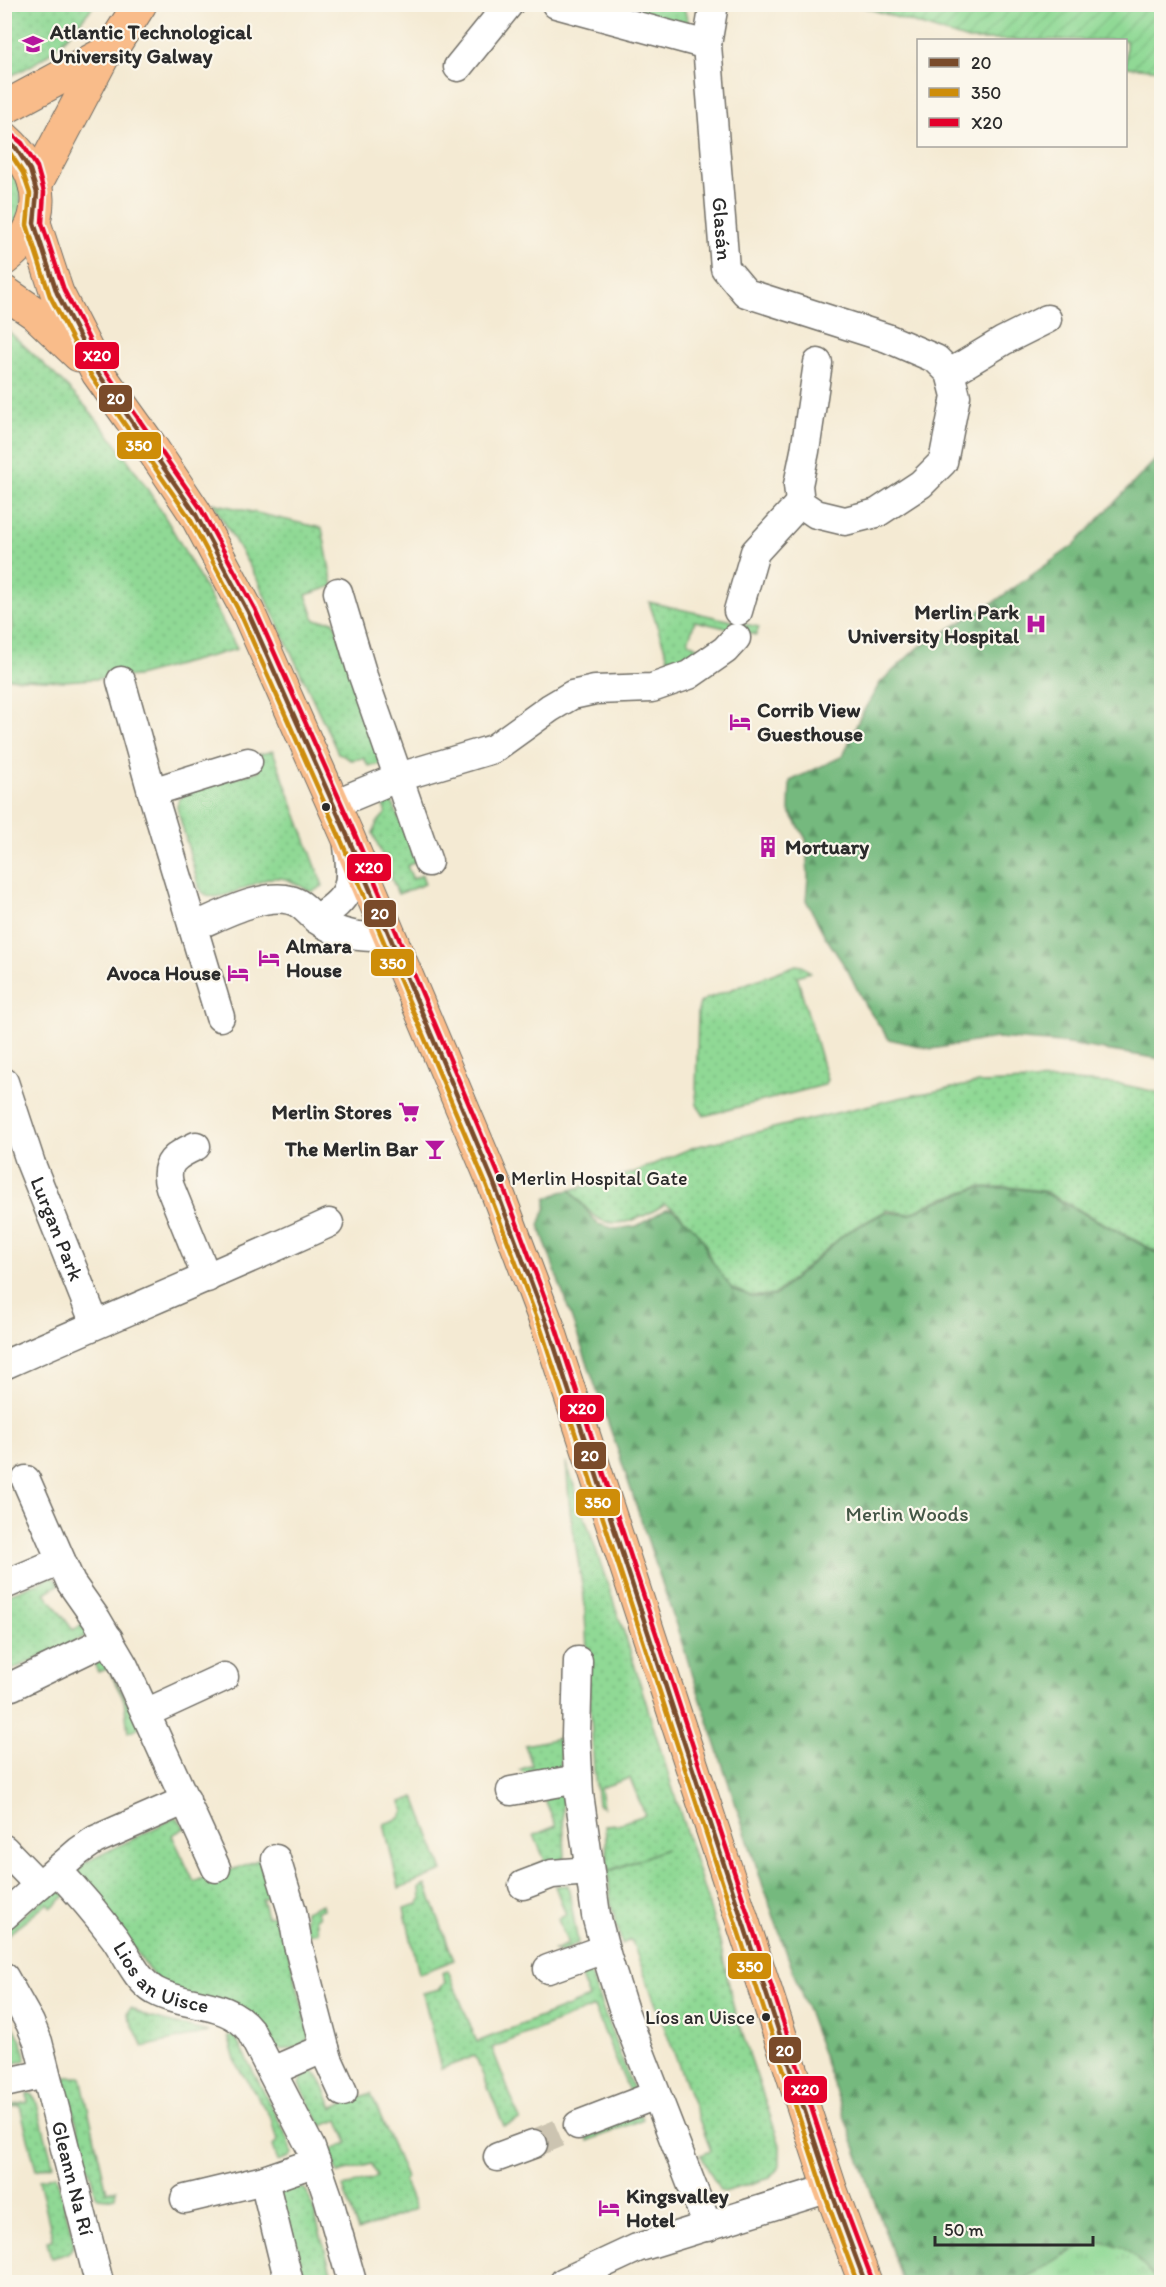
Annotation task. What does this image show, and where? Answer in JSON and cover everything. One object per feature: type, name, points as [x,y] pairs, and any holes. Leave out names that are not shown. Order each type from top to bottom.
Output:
[{"type":"main road","points":[[4,108],[112,48],[140,4]]},
{"type":"main road","points":[[35,185],[104,54]]},
{"type":"main road","points":[[4,138],[22,157],[30,170],[35,185],[37,209],[34,223],[20,245],[4,259]]},
{"type":"main road","points":[[34,223],[57,293],[98,373],[173,480],[219,555],[270,659],[334,804],[493,1181],[548,1328],[830,2188],[866,2283]]},
{"type":"main road","points":[[4,292],[36,314],[98,373]]},
{"type":"street","points":[[458,67],[508,4]]},
{"type":"street","points":[[556,4],[707,45]]},
{"type":"street","name":"Glasán","points":[[714,4],[707,45],[725,268],[746,293],[887,338],[936,359],[950,373]]},
{"type":"street","points":[[800,503],[816,514],[845,521],[877,513],[921,484],[944,462],[956,396],[950,373],[1003,341],[1047,319]]},
{"type":"street","points":[[334,804],[399,777],[493,749],[572,695],[595,690],[652,688],[689,675],[725,650],[737,625],[755,552],[800,503],[798,485],[806,452],[818,363]]},
{"type":"street","points":[[338,592],[363,676],[428,862]]},
{"type":"street","points":[[121,681],[220,1017]]},
{"type":"street","points":[[152,792],[248,762]]},
{"type":"street","points":[[316,919],[336,907],[347,891],[351,872],[347,835]]},
{"type":"street","points":[[193,927],[254,903],[290,899],[339,933],[363,938],[390,937]]},
{"type":"street","name":"Lurgan Park","points":[[4,1082],[12,1136],[95,1324]]},
{"type":"street","points":[[196,1146],[177,1157],[166,1173],[207,1278]]},
{"type":"street","points":[[4,1365],[329,1223]]},
{"type":"street","points":[[26,1480],[61,1561],[76,1590],[109,1639],[146,1713],[216,1868]]},
{"type":"street","points":[[4,1585],[61,1561]]},
{"type":"street","points":[[12,1686],[109,1639]]},
{"type":"street","points":[[578,1661],[576,1736],[578,1779],[589,1870],[604,1949],[624,2010],[708,2227]]},
{"type":"street","points":[[146,1713],[225,1677]]},
{"type":"street","points":[[511,1791],[578,1779]]},
{"type":"street","points":[[4,1916],[79,1851],[95,1840],[186,1800]]},
{"type":"street","name":"Lios an Uisce","points":[[4,1850],[48,1878],[105,1925],[147,1986],[162,1994],[222,2010],[241,2019],[250,2030],[305,2135],[316,2162],[352,2283]]},
{"type":"street","points":[[276,1859],[292,1911],[298,1945],[328,2059],[343,2092]]},
{"type":"street","points":[[523,1885],[552,1874],[589,1870]]},
{"type":"street","points":[[548,1969],[604,1949]]},
{"type":"street","name":"Gleann Na Rí","points":[[4,1977],[35,2032],[99,2283]]},
{"type":"street","points":[[272,2071],[325,2048]]},
{"type":"street","points":[[4,2083],[45,2074]]},
{"type":"street","points":[[578,2125],[656,2095]]},
{"type":"street","points":[[498,2157],[533,2144]]},
{"type":"street","points":[[185,2199],[264,2180],[316,2162]]},
{"type":"street","points":[[264,2180],[289,2283]]},
{"type":"street","points":[[564,2283],[637,2248],[830,2188]]},
{"type":"green space","name":"Atlantic Technological University Galway","points":[[5,4],[94,5],[55,48],[33,65],[5,78]]},
{"type":"green space","points":[[598,5],[683,5],[690,28]]},
{"type":"green space","points":[[857,5],[1159,5],[1162,8],[1161,70],[1127,67],[1127,39],[965,39]]},
{"type":"green space","points":[[5,154],[20,182],[21,213],[5,241]]},
{"type":"green space","points":[[4,327],[77,397],[131,464],[187,555],[237,649],[137,676],[64,681],[7,678],[5,658],[12,628],[11,616],[4,596]]},
{"type":"green space","points":[[1161,454],[1161,1059],[1062,1043],[996,1038],[932,1049],[889,1039],[865,1005],[848,971],[825,936],[806,900],[808,878],[806,839],[789,810],[790,781],[843,756],[860,717],[880,683],[916,649],[994,602],[1074,545]]},
{"type":"green space","points":[[213,503],[322,528],[333,586],[306,595],[315,620],[334,621],[381,764],[368,766],[364,758],[351,760],[338,753],[256,577]]},
{"type":"green space","points":[[649,602],[759,627],[756,635],[695,621],[688,642],[698,648],[698,653],[672,670]]},
{"type":"green space","points":[[273,751],[323,886],[312,892],[288,880],[272,878],[222,896],[213,897],[205,894],[199,887],[177,807],[179,800],[184,795],[200,788],[259,771],[257,755]]},
{"type":"green space","points":[[392,802],[417,861],[407,866],[413,879],[422,875],[425,884],[398,894],[373,833],[377,823],[386,813],[383,806]]},
{"type":"green space","points":[[796,965],[810,972],[797,976],[827,1080],[824,1085],[704,1116],[697,1105],[696,1094],[700,1003]]},
{"type":"green space","points":[[1057,1080],[1120,1084],[1161,1093],[1161,1254],[1044,1191],[1010,1187],[978,1187],[935,1201],[910,1214],[887,1210],[845,1233],[774,1295],[751,1296],[732,1288],[719,1274],[705,1242],[675,1209],[665,1204],[632,1220],[605,1222],[590,1212],[571,1190],[635,1172],[694,1147],[899,1098],[979,1083]]},
{"type":"green space","name":"Merlin Woods","points":[[978,1188],[1010,1188],[1043,1192],[1161,1255],[1161,2282],[1158,2282],[1139,2261],[1070,2251],[1021,2282],[903,2282],[763,1886],[618,1451],[539,1225],[546,1207],[546,1199],[570,1190],[598,1224],[616,1229],[637,1226],[666,1209],[672,1209],[690,1224],[704,1241],[707,1254],[732,1289],[753,1297],[775,1296],[846,1233],[886,1212],[909,1215],[936,1202]]},
{"type":"green space","points":[[566,1462],[627,1641],[719,1938],[734,2009],[780,2145],[780,2166],[770,2178],[724,2192],[720,2191],[701,2155],[711,2151],[633,1944],[631,1940],[622,1944],[611,1905],[608,1872],[666,1849],[608,1871],[605,1825],[618,1824],[645,1815],[630,1778],[600,1788],[603,1807],[598,1804],[584,1597],[570,1511]]},
{"type":"green space","points":[[52,1577],[60,1584],[45,1593],[73,1630],[86,1623],[88,1635],[5,1673],[4,1596]]},
{"type":"green space","points":[[101,1655],[142,1726],[128,1732],[124,1700],[108,1669],[98,1672],[92,1659]]},
{"type":"green space","points":[[559,1738],[561,1767],[534,1773],[519,1770],[532,1765],[525,1745]]},
{"type":"green space","points":[[562,1791],[565,1858],[532,1867],[545,1861],[534,1835],[556,1826],[544,1797]]},
{"type":"green space","points":[[415,1797],[443,1871],[399,1888],[384,1824],[400,1818],[404,1811],[401,1802]]},
{"type":"green space","points":[[177,1817],[185,1828],[172,1835],[194,1882],[226,1868],[232,1870],[265,1857],[273,1895],[262,1899],[267,1917],[279,1914],[310,2036],[303,2044],[289,2049],[274,2048],[158,1982],[78,1872],[84,1863]]},
{"type":"green space","points":[[426,1885],[454,1960],[419,1974],[404,1908],[418,1904],[421,1899],[420,1888]]},
{"type":"green space","points":[[568,1885],[578,1943],[562,1952],[554,1950],[568,1944],[558,1919],[566,1915],[555,1886]]},
{"type":"green space","points":[[57,1888],[66,1895],[52,1907],[48,1903],[5,1937],[5,1930]]},
{"type":"green space","points":[[322,1904],[323,1909],[317,1911],[319,1917],[315,1918],[318,1932],[304,1935],[305,1911]]},
{"type":"green space","points":[[587,1966],[632,2087],[630,2094],[594,2007],[492,2048],[520,2120],[504,2126],[475,2056],[441,2069],[423,1993],[440,1989],[445,1982],[442,1973],[448,1970],[477,2042],[589,1998],[579,1972]]},
{"type":"green space","points":[[130,2008],[148,2017],[208,2032],[143,2047],[127,2013]]},
{"type":"green space","points":[[5,2011],[21,2041],[26,2060],[5,2066]]},
{"type":"green space","points":[[228,2036],[236,2039],[289,2140],[292,2153],[290,2157],[278,2161],[273,2146],[277,2142],[271,2118],[236,2064]]},
{"type":"green space","points":[[310,2070],[321,2082],[333,2108],[371,2093],[406,2178],[404,2181],[415,2209],[358,2231],[343,2187],[377,2177],[372,2164],[338,2173],[330,2150],[348,2143],[339,2120],[321,2126],[299,2084],[302,2075]]},
{"type":"green space","points":[[64,2077],[81,2077],[107,2192],[116,2190],[115,2197],[107,2199],[98,2198],[96,2195]]},
{"type":"green space","points":[[27,2094],[32,2094],[36,2100],[53,2165],[36,2170],[20,2106],[5,2109],[5,2107],[28,2102]]},
{"type":"green space","points":[[641,2114],[643,2119],[588,2141],[585,2133]]},
{"type":"green space","points":[[56,2175],[74,2242],[69,2252],[51,2258],[47,2241],[53,2240],[39,2180]]},
{"type":"green space","points":[[289,2182],[292,2186],[305,2189],[310,2197],[334,2282],[298,2282],[279,2194]]},
{"type":"green space","points":[[1102,2242],[1122,2247],[1139,2261],[1158,2282],[1021,2282],[1080,2248]]},
{"type":"tunnel","points":[[533,2144],[578,2125]]},
{"type":"transit line","name":"X20","points":[[9,132],[22,143],[37,167],[44,192],[42,223],[64,290],[104,369],[201,509],[255,609],[354,832],[500,1178],[555,1325],[837,2186],[872,2279]]},
{"type":"transit line","name":"20","points":[[4,138],[16,148],[30,170],[37,193],[34,223],[57,293],[98,373],[195,513],[248,612],[347,835],[493,1181],[548,1327],[830,2188],[865,2282]]},
{"type":"transit line","name":"350","points":[[4,148],[23,173],[30,194],[27,225],[50,296],[92,377],[189,517],[241,615],[340,838],[486,1184],[541,1329],[823,2190],[857,2282]]},
{"type":"place","name":"Atlantic Technological University Galway","points":[[33,44]]},
{"type":"place","name":"Merlin Park University Hospital","points":[[1036,624]]},
{"type":"place","name":"Corrib View Guesthouse","points":[[740,722]]},
{"type":"place","name":"Mortuary","points":[[768,847]]},
{"type":"place","name":"Almara House","points":[[269,958]]},
{"type":"place","name":"Avoca House","points":[[238,973]]},
{"type":"place","name":"Merlin Stores","points":[[409,1112]]},
{"type":"place","name":"The Merlin Bar","points":[[435,1149]]},
{"type":"place","name":"Merlin Hospital Gate","points":[[500,1178]]},
{"type":"place","name":"Líos an Uisce","points":[[766,2017]]},
{"type":"place","name":"Kingsvalley Hotel","points":[[609,2208]]}]
